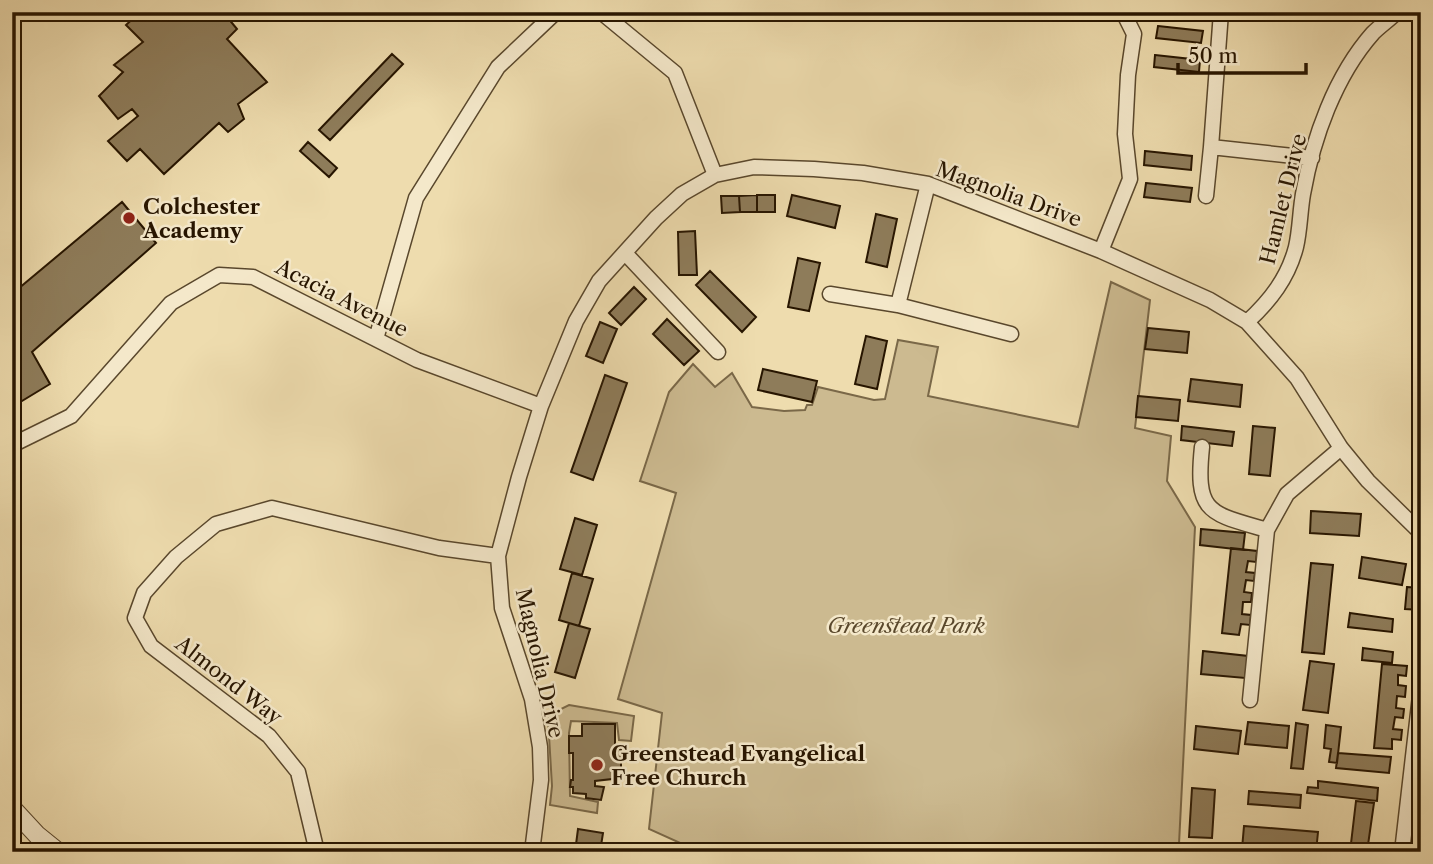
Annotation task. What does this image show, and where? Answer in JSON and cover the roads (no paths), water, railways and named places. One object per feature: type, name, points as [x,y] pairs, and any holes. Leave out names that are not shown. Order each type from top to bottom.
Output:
[{"type":"street","points":[[376,339],[416,198],[498,67],[556,12]]},
{"type":"street","points":[[601,12],[675,73],[715,175]]},
{"type":"street","points":[[1101,251],[1130,179],[1125,134],[1128,75],[1134,34],[1123,12]]},
{"type":"street","points":[[1206,196],[1221,12]]},
{"type":"street","name":"Hamlet Drive","points":[[1247,322],[1264,307],[1283,281],[1296,247],[1303,194],[1312,159],[1344,73],[1374,33],[1398,12]]},
{"type":"street","points":[[1211,147],[1312,159]]},
{"type":"street","name":"Magnolia Drive","points":[[532,852],[541,780],[540,747],[531,699],[502,608],[498,556],[541,406],[582,311],[599,281],[656,218],[682,194],[715,175],[754,167],[814,169],[863,173],[928,184],[1101,251],[1210,300],[1247,322],[1297,377],[1341,448],[1367,481],[1421,533]]},
{"type":"street","points":[[898,305],[928,184]]},
{"type":"street","points":[[625,253],[718,352]]},
{"type":"street","name":"Acacia Avenue","points":[[12,445],[71,416],[171,303],[219,275],[253,277],[417,360],[541,406]]},
{"type":"street","points":[[830,294],[898,305],[1011,334]]},
{"type":"street","points":[[1202,447],[1199,477],[1204,498],[1212,511],[1226,519],[1267,530]]},
{"type":"street","points":[[1250,700],[1267,530],[1287,494],[1341,448]]},
{"type":"street","name":"Almond Way","points":[[317,852],[298,772],[269,736],[151,646],[135,618],[144,593],[176,557],[216,524],[272,508],[439,548],[498,556]]},
{"type":"street","points":[[1402,852],[1419,726],[1421,687]]},
{"type":"street","points":[[12,808],[37,835],[58,852]]},
{"type":"place","name":"Colchester Academy","points":[[129,218]]},
{"type":"place","name":"Greenstead Evangelical Free Church","points":[[597,765]]},
{"type":"park label","name":"Greenstead Park","points":[[906,625]]}]
